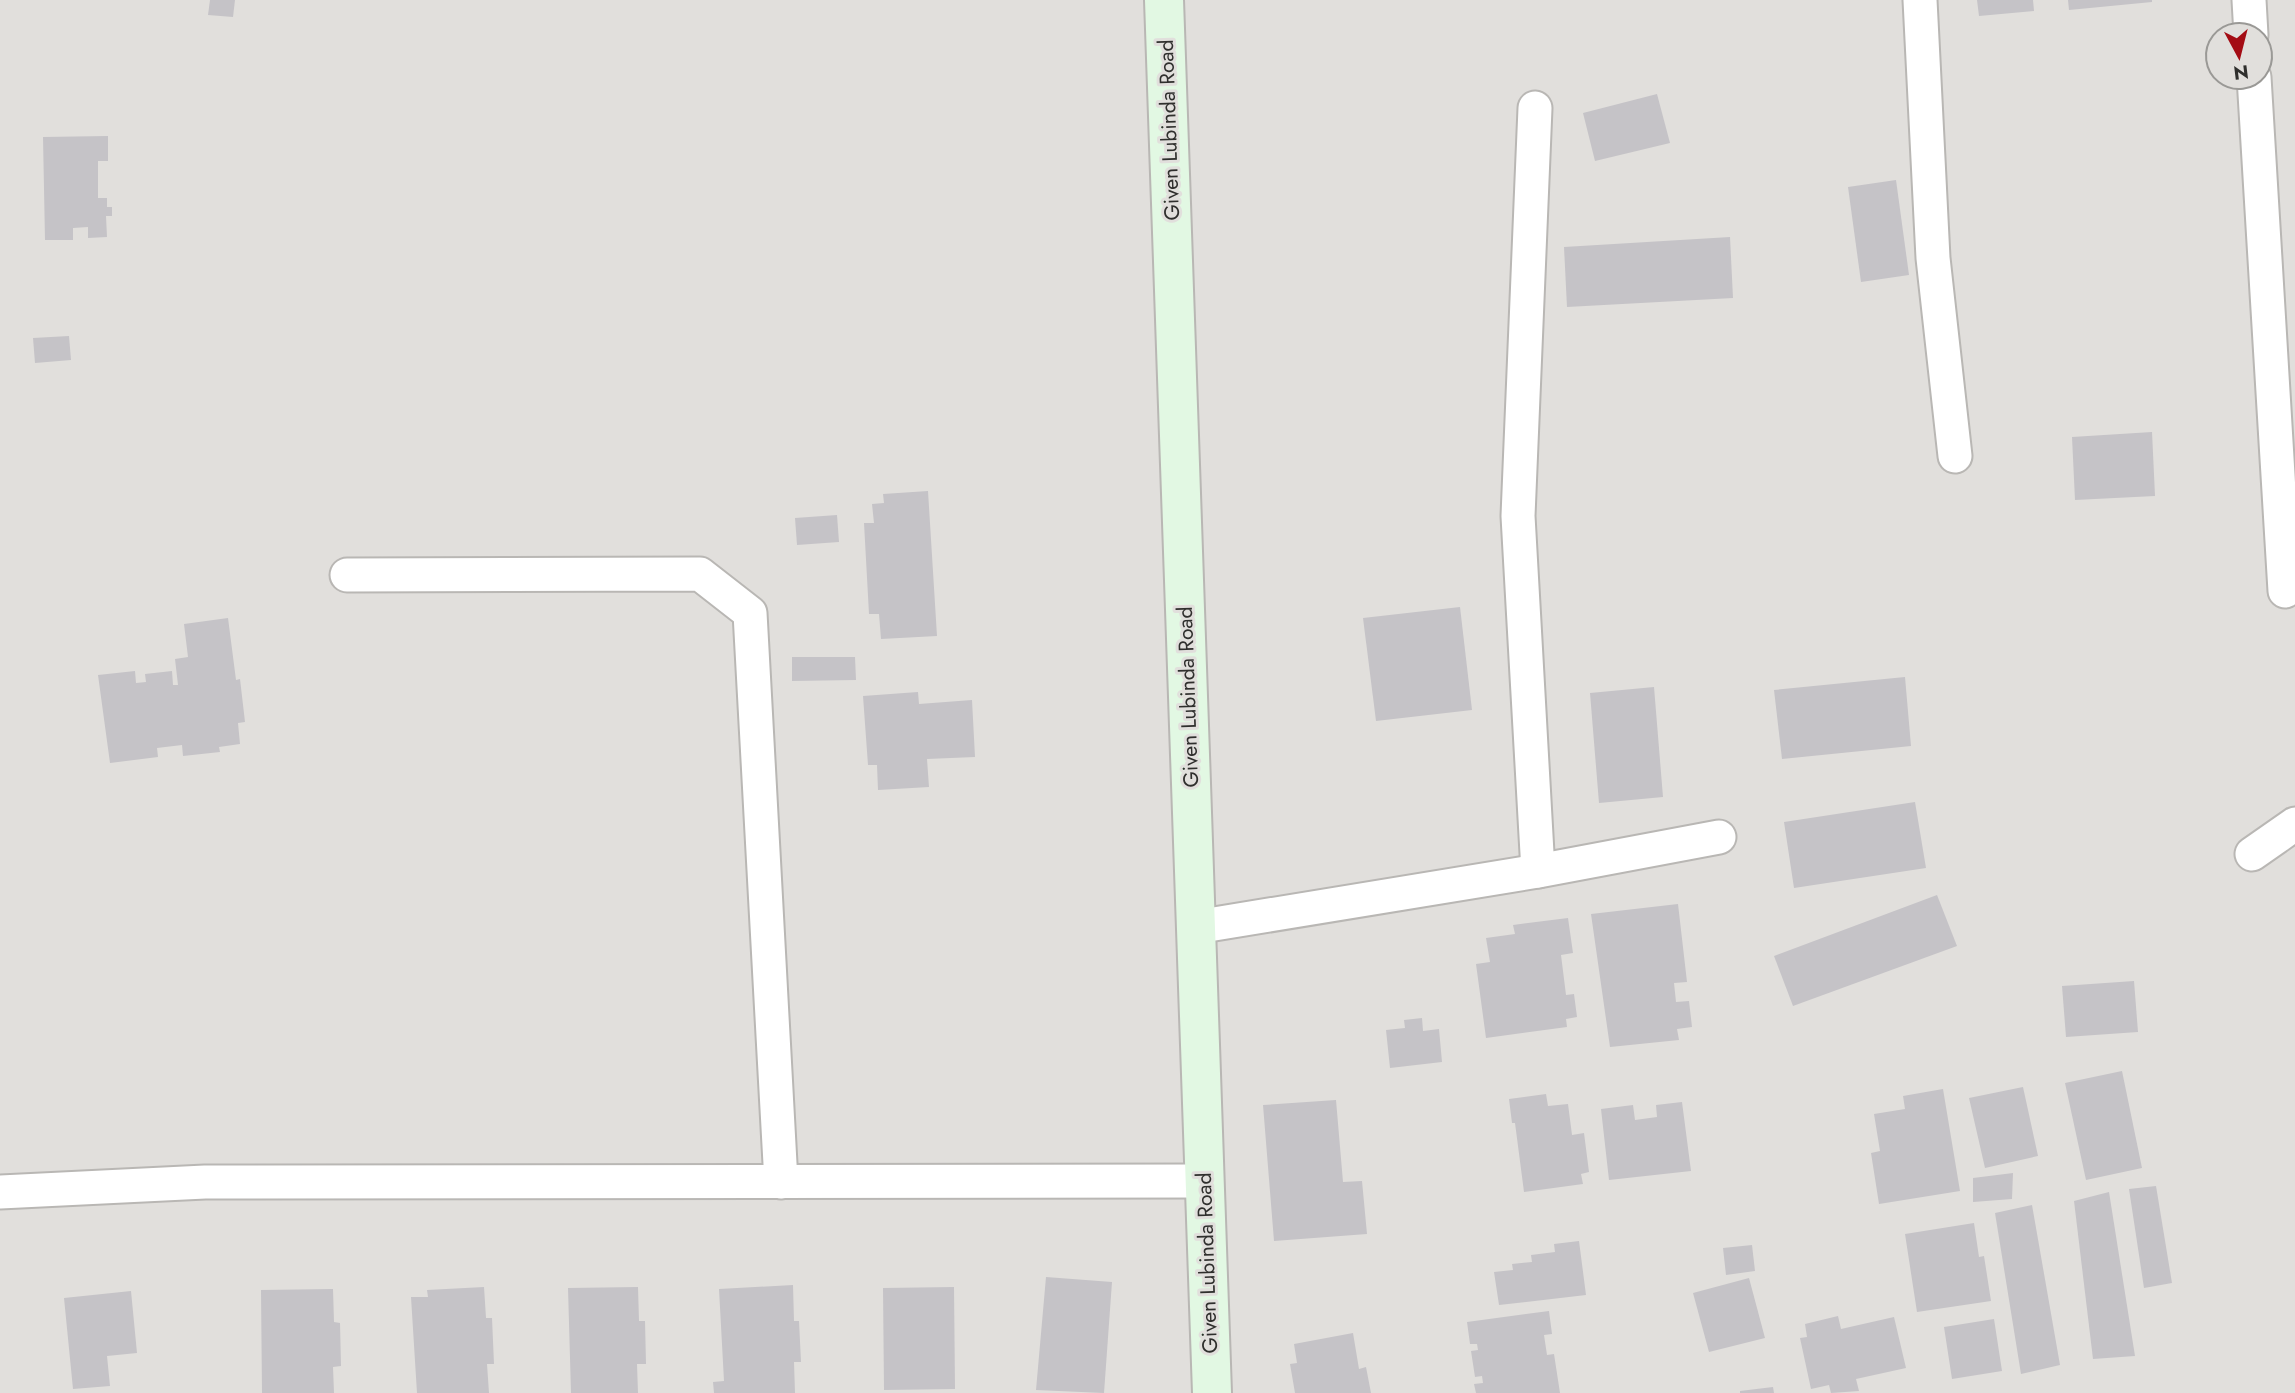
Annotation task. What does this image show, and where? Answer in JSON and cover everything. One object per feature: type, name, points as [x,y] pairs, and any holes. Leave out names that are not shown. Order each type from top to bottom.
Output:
[{"type":"street","name":"Given Lubinda Road","points":[[1164,0],[1212,1393]]},
{"type":"street","points":[[1920,0],[1933,258],[1955,456]]},
{"type":"street","points":[[2249,0],[2250,21]]},
{"type":"street","points":[[2255,91],[2285,591]]},
{"type":"street","points":[[1535,108],[1518,516],[1538,871]]},
{"type":"street","points":[[347,575],[700,574],[750,612],[781,1182]]},
{"type":"street","points":[[2252,854],[2295,824]]},
{"type":"street","points":[[1196,927],[1538,871],[1719,837]]},
{"type":"street","points":[[0,1192],[205,1182],[1204,1181]]},
{"type":"building","points":[[210,0],[235,0],[233,17],[208,15]]},
{"type":"building","points":[[1977,0],[2033,0],[2034,11],[1979,16]]},
{"type":"building","points":[[2068,0],[2152,0],[2152,2],[2069,10]]},
{"type":"building","points":[[1657,94],[1670,143],[1595,161],[1583,113]]},
{"type":"building","points":[[108,136],[108,161],[98,161],[98,198],[107,198],[107,207],[112,207],[112,216],[106,216],[107,237],[88,238],[88,227],[73,228],[73,240],[45,240],[43,137]]},
{"type":"building","points":[[1896,180],[1909,275],[1861,282],[1848,187]]},
{"type":"building","points":[[1730,237],[1733,298],[1567,307],[1564,247]]},
{"type":"building","points":[[69,336],[71,360],[35,363],[33,338]]},
{"type":"building","points":[[2152,432],[2155,496],[2075,500],[2072,437]]},
{"type":"building","points":[[928,491],[937,636],[881,639],[879,614],[869,614],[864,523],[874,523],[872,504],[884,503],[883,494]]},
{"type":"building","points":[[837,515],[839,542],[797,545],[795,518]]},
{"type":"building","points":[[1460,607],[1472,710],[1376,721],[1363,618]]},
{"type":"building","points":[[228,618],[236,680],[240,679],[245,722],[238,723],[240,744],[219,747],[220,752],[183,756],[182,745],[157,748],[158,757],[110,763],[98,675],[135,671],[136,683],[146,682],[145,674],[172,671],[173,685],[178,685],[175,659],[188,657],[184,624]]},
{"type":"building","points":[[792,657],[855,657],[856,680],[792,681]]},
{"type":"building","points":[[1905,677],[1911,746],[1782,759],[1774,690]]},
{"type":"building","points":[[1654,687],[1663,797],[1599,803],[1590,693]]},
{"type":"building","points":[[918,692],[919,704],[972,700],[975,757],[927,759],[929,787],[878,790],[877,765],[868,765],[863,696]]},
{"type":"building","points":[[1915,802],[1926,868],[1794,888],[1784,822]]},
{"type":"building","points":[[1937,895],[1957,946],[1793,1006],[1774,956]]},
{"type":"building","points":[[1678,904],[1687,982],[1674,983],[1676,1002],[1689,1001],[1692,1027],[1677,1029],[1679,1040],[1610,1047],[1591,914]]},
{"type":"building","points":[[1568,918],[1573,953],[1561,955],[1566,995],[1574,994],[1577,1017],[1566,1019],[1567,1027],[1486,1038],[1476,964],[1490,962],[1486,938],[1515,934],[1513,925]]},
{"type":"building","points":[[2134,981],[2138,1032],[2066,1037],[2062,986]]},
{"type":"building","points":[[1422,1018],[1423,1031],[1439,1029],[1442,1062],[1390,1068],[1386,1030],[1405,1028],[1404,1020]]},
{"type":"building","points":[[2122,1071],[2142,1168],[2086,1180],[2065,1083]]},
{"type":"building","points":[[2023,1087],[2038,1156],[1985,1168],[1969,1098]]},
{"type":"building","points":[[1943,1089],[1960,1191],[1879,1204],[1871,1153],[1880,1151],[1874,1114],[1905,1109],[1903,1096]]},
{"type":"building","points":[[1546,1094],[1548,1106],[1568,1104],[1572,1135],[1584,1133],[1589,1172],[1581,1174],[1583,1184],[1524,1192],[1515,1123],[1512,1123],[1509,1099]]},
{"type":"building","points":[[1336,1100],[1343,1182],[1362,1181],[1367,1234],[1274,1241],[1263,1105]]},
{"type":"building","points":[[1682,1102],[1691,1171],[1609,1180],[1601,1109],[1633,1105],[1635,1120],[1657,1117],[1656,1105]]},
{"type":"building","points":[[2013,1173],[2012,1199],[1973,1202],[1973,1178]]},
{"type":"building","points":[[2156,1186],[2172,1283],[2144,1288],[2129,1189]]},
{"type":"building","points":[[2109,1192],[2135,1356],[2093,1359],[2074,1201]]},
{"type":"building","points":[[2032,1205],[2060,1365],[2021,1374],[1995,1213]]},
{"type":"building","points":[[1974,1223],[1979,1257],[1984,1256],[1991,1301],[1917,1312],[1905,1234]]},
{"type":"building","points":[[1579,1241],[1586,1295],[1499,1305],[1494,1272],[1513,1270],[1512,1264],[1532,1262],[1531,1255],[1555,1252],[1554,1244]]},
{"type":"building","points":[[1752,1245],[1755,1271],[1726,1275],[1723,1248]]},
{"type":"building","points":[[1046,1277],[1112,1282],[1104,1393],[1036,1390]]},
{"type":"building","points":[[1749,1278],[1765,1338],[1709,1352],[1693,1293]]},
{"type":"building","points":[[793,1285],[794,1321],[799,1321],[801,1362],[794,1362],[795,1393],[714,1393],[713,1382],[724,1381],[719,1289]]},
{"type":"building","points":[[484,1287],[486,1318],[492,1318],[494,1364],[487,1364],[489,1393],[417,1393],[411,1297],[428,1297],[427,1290]]},
{"type":"building","points":[[638,1287],[639,1321],[645,1321],[646,1364],[637,1364],[638,1393],[571,1393],[568,1288]]},
{"type":"building","points":[[954,1287],[955,1389],[884,1390],[883,1288]]},
{"type":"building","points":[[333,1289],[334,1322],[340,1323],[341,1366],[333,1367],[334,1393],[262,1393],[261,1290]]},
{"type":"building","points":[[131,1291],[137,1353],[107,1356],[110,1386],[73,1389],[64,1298]]},
{"type":"building","points":[[1549,1311],[1552,1334],[1544,1335],[1547,1355],[1554,1354],[1560,1393],[1476,1393],[1474,1384],[1483,1383],[1482,1376],[1475,1377],[1471,1351],[1478,1350],[1477,1344],[1470,1344],[1467,1322]]},
{"type":"building","points":[[1838,1316],[1841,1329],[1894,1317],[1906,1368],[1856,1379],[1859,1391],[1831,1393],[1829,1385],[1811,1389],[1800,1338],[1807,1337],[1805,1324]]},
{"type":"building","points":[[1994,1319],[2002,1371],[1952,1379],[1944,1327]]},
{"type":"building","points":[[1353,1333],[1359,1369],[1366,1367],[1371,1393],[1295,1393],[1290,1364],[1297,1363],[1294,1344]]},
{"type":"building","points":[[1773,1387],[1774,1393],[1740,1393],[1740,1391]]}]
